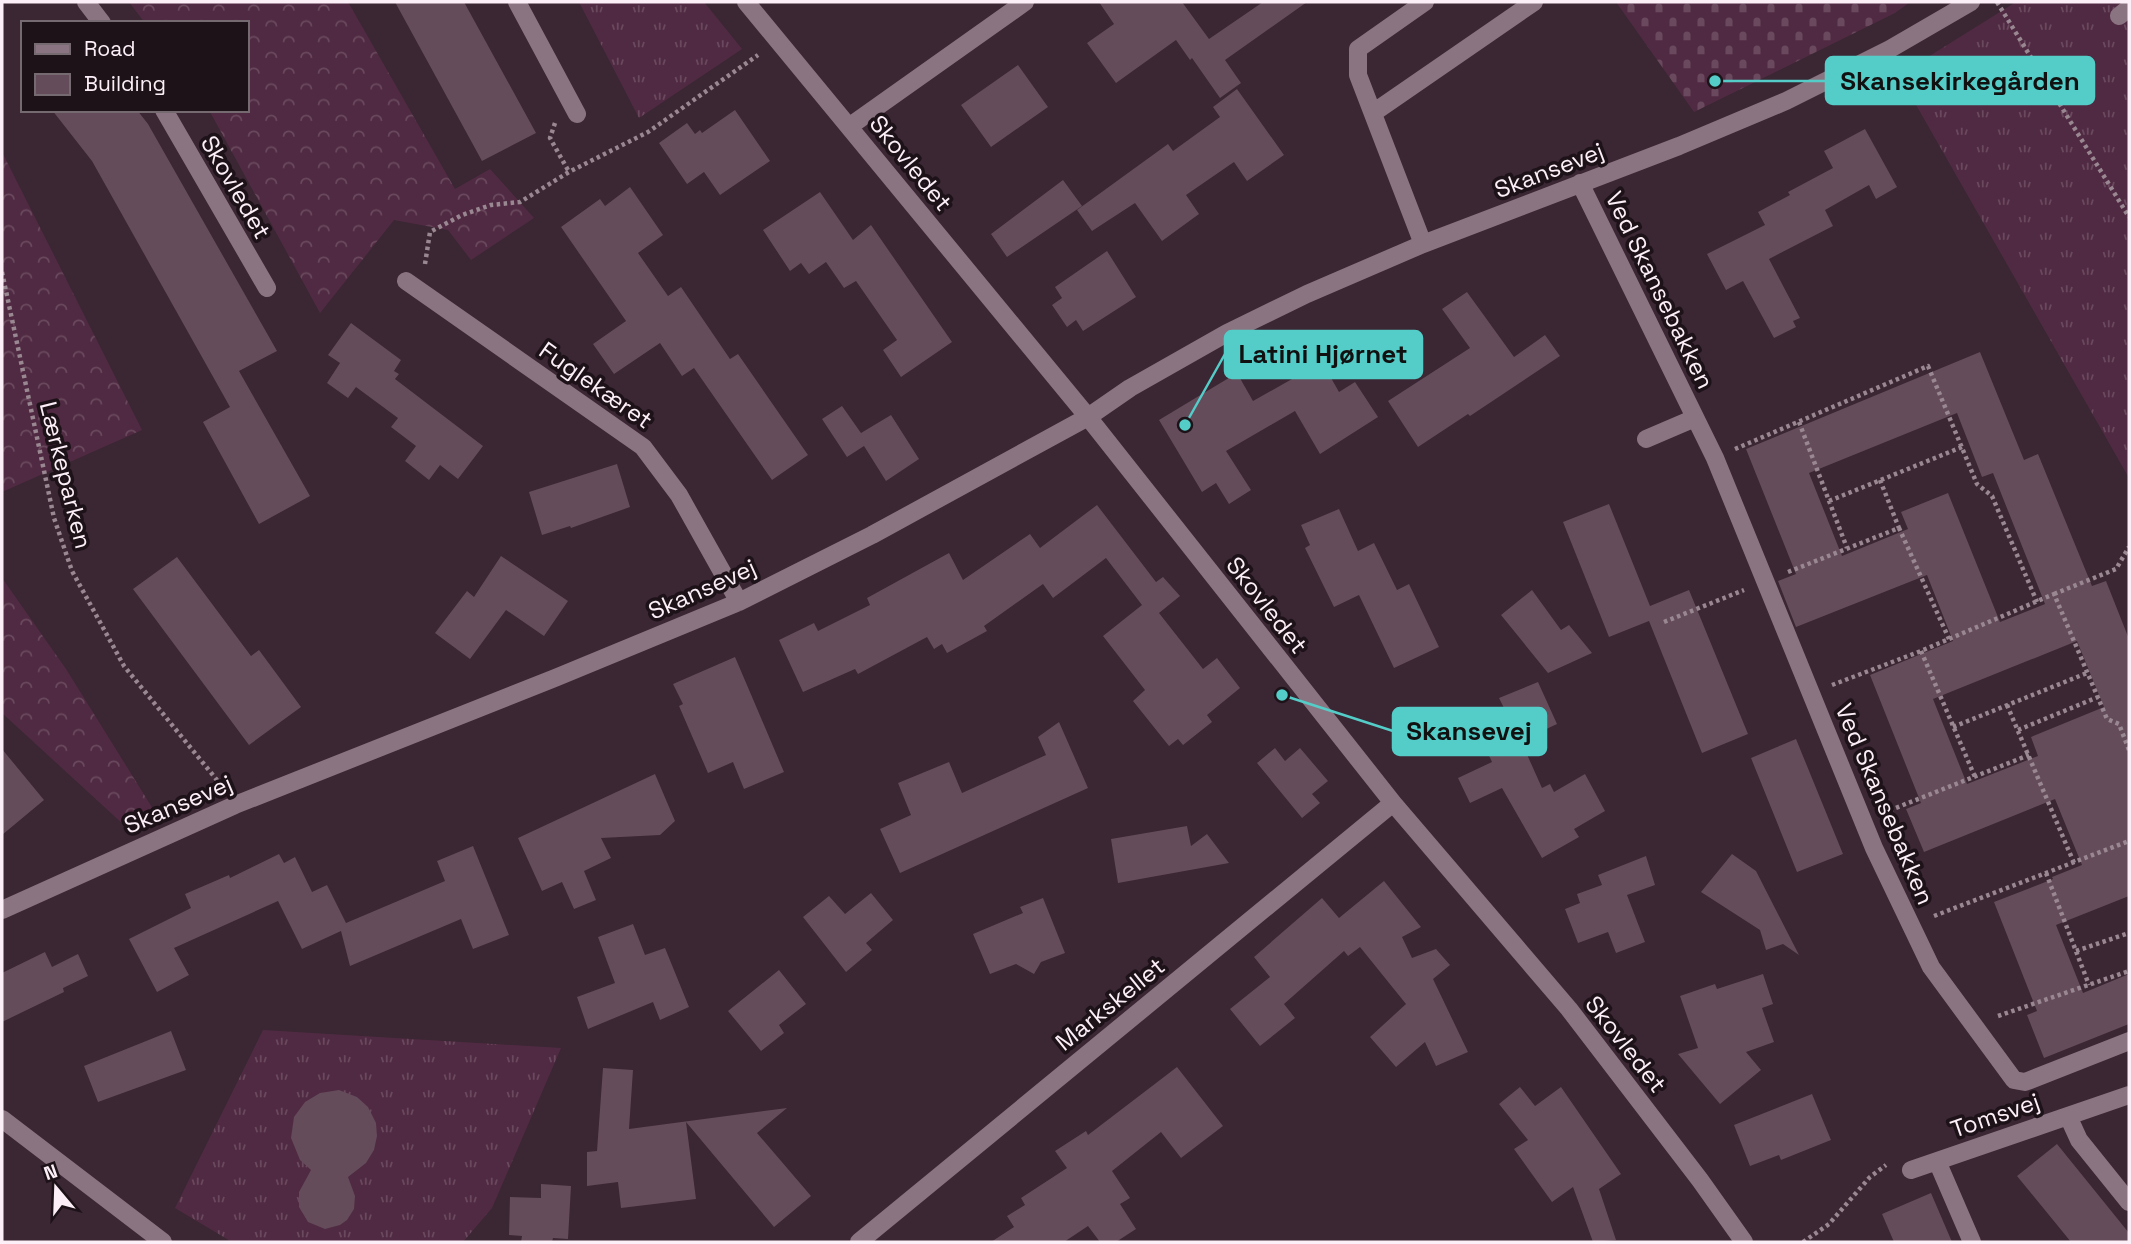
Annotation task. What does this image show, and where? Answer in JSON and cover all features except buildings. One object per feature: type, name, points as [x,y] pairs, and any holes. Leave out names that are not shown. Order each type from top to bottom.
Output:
[{"type":"street","points":[[86,2],[100,21]]},
{"type":"street","points":[[517,2],[576,114]]},
{"type":"street","name":"Skovledet","points":[[746,2],[1088,417],[1393,803],[1569,1009],[1744,1242]]},
{"type":"street","points":[[850,126],[1025,2]]},
{"type":"street","points":[[1423,244],[1359,75],[1358,49],[1425,2]]},
{"type":"street","points":[[1373,113],[1534,2]]},
{"type":"street","name":"Skansevej","points":[[2,910],[235,805],[739,602],[872,535],[1088,417],[1130,388],[1227,333],[1307,294],[1423,244],[1679,146],[1786,101],[1890,49],[1971,2]]},
{"type":"street","name":"Skovledet","points":[[165,112],[267,288]]},
{"type":"street","name":"Ved Skansebakken","points":[[1580,183],[1715,458],[1863,821],[1931,967],[2014,1080],[2025,1082],[2129,1041]]},
{"type":"street","name":"Fuglekæret","points":[[413,286],[643,447],[679,495],[739,602]]},
{"type":"street","name":"Ved Skansebakken","points":[[1646,439],[1695,418]]},
{"type":"street","name":"Markskellet","points":[[859,1242],[1393,803]]},
{"type":"street","name":"Tomsvej","points":[[1911,1170],[2129,1095]]},
{"type":"street","name":"Tomsvej","points":[[2068,1116],[2079,1140],[2129,1202]]},
{"type":"street","points":[[2,1119],[163,1242]]},
{"type":"street","name":"Tomsvej","points":[[1937,1161],[1972,1242]]},
{"type":"path","points":[[1997,2],[2129,217]]},
{"type":"path","points":[[413,286],[430,232],[462,215],[491,205],[520,202],[569,172],[648,132],[779,41]]},
{"type":"path","name":"Lærkeparken","points":[[2,272],[54,518],[72,572],[124,666],[207,765],[235,805]]},
{"type":"path","points":[[1715,458],[1928,366],[1977,484],[1992,496],[2036,602]]},
{"type":"path","points":[[1799,422],[1847,549]]},
{"type":"path","points":[[1829,501],[1962,447]]},
{"type":"path","points":[[1880,480],[1949,639]]},
{"type":"path","points":[[1664,622],[1899,528]]},
{"type":"path","points":[[1811,693],[1921,651],[2116,569],[2129,547]]},
{"type":"path","points":[[2054,594],[2107,719],[2119,724],[2129,750]]},
{"type":"path","points":[[1921,651],[1975,777]]},
{"type":"path","points":[[1953,727],[2087,673]]},
{"type":"path","points":[[2018,730],[2098,697]]},
{"type":"path","points":[[2007,705],[2074,863]]},
{"type":"path","points":[[1863,821],[2029,755]]},
{"type":"path","points":[[1911,925],[2129,841]]},
{"type":"path","points":[[2046,873],[2089,985]]},
{"type":"path","points":[[2076,951],[2129,933]]},
{"type":"path","points":[[1974,1025],[2129,971]]},
{"type":"path","points":[[1802,1242],[1829,1224],[1870,1177],[1891,1162],[1911,1170]]},
{"type":"green space","points":[[129,2],[348,2],[455,189],[490,169],[534,218],[471,260],[448,230],[394,220],[320,313],[210,112],[248,112],[248,21],[143,21]]},
{"type":"green space","points":[[579,2],[704,2],[742,49],[639,118]]},
{"type":"green space","points":[[1616,2],[1910,2],[1895,13],[1694,112]]},
{"type":"green space","points":[[2016,2],[2129,2],[2129,478],[1899,75]]},
{"type":"green space","points":[[2,152],[142,430],[2,492]]},
{"type":"green space","points":[[2,578],[66,669],[153,809],[124,825],[2,713]]},
{"type":"green space","points":[[263,1030],[561,1048],[492,1208],[463,1242],[232,1242],[175,1208]]},
{"type":"place","name":"Skansekirkegården","points":[[1715,81]]},
{"type":"place","name":"Latini Hjørnet","points":[[1185,425]]},
{"type":"place","name":"Skansevej","points":[[1282,695]]}]
